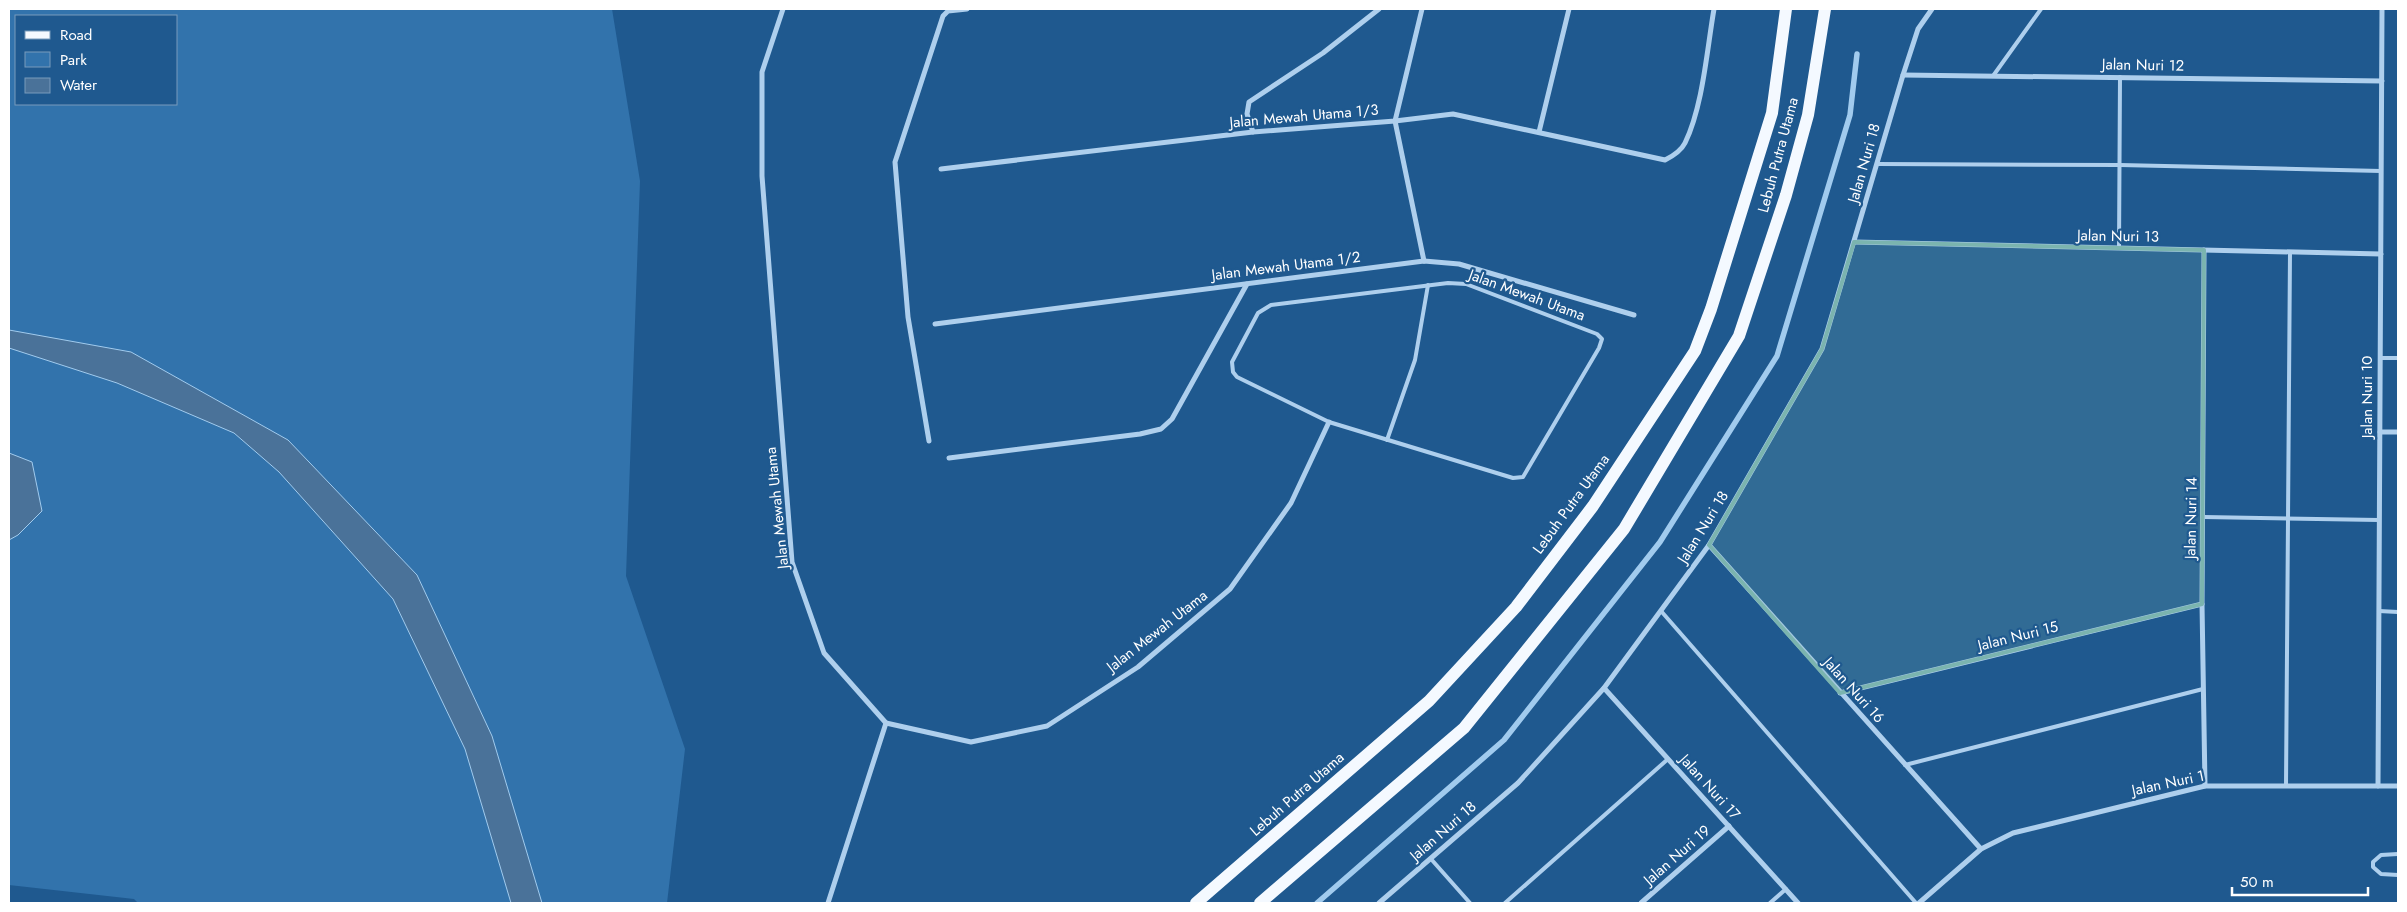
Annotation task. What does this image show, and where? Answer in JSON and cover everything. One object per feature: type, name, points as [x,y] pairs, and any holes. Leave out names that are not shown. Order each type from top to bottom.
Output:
[{"type":"main road","name":"Lebuh Putra Utama","points":[[1196,903],[1429,701],[1516,607],[1604,490],[1695,351],[1711,308],[1772,113],[1786,9]]},
{"type":"main road","name":"Lebuh Putra Utama","points":[[1260,903],[1464,728],[1624,529],[1739,336],[1786,195],[1808,115],[1825,9]]},
{"type":"street","name":"Jalan Mewah Utama","points":[[783,9],[762,72],[762,176],[792,562],[824,653],[886,723],[971,742],[1046,726],[1138,666],[1230,589],[1291,503],[1329,422]]},
{"type":"street","points":[[929,441],[908,317],[895,162],[943,16],[948,11],[967,9]]},
{"type":"street","points":[[1253,132],[1247,114],[1249,102],[1323,53],[1379,9]]},
{"type":"street","points":[[1422,9],[1395,121],[1424,261]]},
{"type":"street","points":[[1539,132],[1569,9]]},
{"type":"street","name":"Jalan Mewah Utama 1/3","points":[[941,169],[1253,132],[1395,121],[1453,114],[1665,160],[1676,154],[1685,143],[1694,117],[1699,100],[1714,9]]},
{"type":"street","points":[[1903,75],[1918,29],[1932,9]]},
{"type":"street","name":"Jalan Nuri 10","points":[[2378,786],[2382,9]]},
{"type":"street","name":"Jalan Nuri 12","points":[[1903,75],[2382,81]]},
{"type":"street","name":"Jalan Nuri 18","points":[[1379,903],[1518,783],[1604,688],[1709,546],[1822,349],[1903,75]]},
{"type":"street","name":"Jalan Nuri 13","points":[[1854,242],[2381,254]]},
{"type":"street","name":"Jalan Nuri 14","points":[[2204,250],[2204,517],[2202,604],[2204,786]]},
{"type":"street","name":"Jalan Mewah Utama 1/2","points":[[935,324],[1424,261],[1459,264],[1634,314]]},
{"type":"street","points":[[949,458],[1140,434],[1161,429],[1172,419],[1247,284]]},
{"type":"street","points":[[2380,432],[2398,432]]},
{"type":"street","name":"Jalan Nuri 16","points":[[1709,546],[1981,849]]},
{"type":"street","name":"Jalan Nuri 15","points":[[1840,693],[2202,604]]},
{"type":"street","name":"Jalan Nuri 17","points":[[1604,688],[1798,903]]},
{"type":"street","points":[[828,903],[886,723]]},
{"type":"street","name":"Jalan Nuri 1","points":[[1918,903],[1981,849],[2013,833],[2204,786],[2398,786]]},
{"type":"street","name":"Jalan Nuri 19","points":[[1642,903],[1729,826]]},
{"type":"lane","points":[[1993,76],[2041,9]]},
{"type":"lane","points":[[2119,248],[2120,77]]},
{"type":"lane","points":[[1877,164],[2120,165],[2381,171]]},
{"type":"lane","points":[[2286,786],[2290,252]]},
{"type":"lane","name":"Jalan Mewah Utama","points":[[1448,282],[1466,284],[1596,334],[1602,339],[1599,348],[1523,477],[1513,478],[1329,422],[1237,377],[1233,372],[1232,362],[1258,313],[1270,305],[1428,285],[1448,282]]},
{"type":"lane","points":[[1387,440],[1415,360],[1428,285]]},
{"type":"lane","points":[[2380,358],[2398,358]]},
{"type":"lane","points":[[2204,517],[2288,520],[2380,520]]},
{"type":"lane","points":[[1661,611],[1918,903]]},
{"type":"lane","points":[[2379,611],[2398,612]]},
{"type":"lane","points":[[1904,765],[2203,689]]},
{"type":"lane","points":[[1505,903],[1668,759]]},
{"type":"lane","points":[[2398,854],[2381,855],[2373,862],[2373,867],[2380,874],[2398,876]]},
{"type":"lane","points":[[1431,859],[1470,903]]},
{"type":"lane","points":[[1770,903],[1786,889]]},
{"type":"highlighted area","points":[[1854,242],[2204,250],[2202,604],[1840,693],[1709,545],[1822,349]]},
{"type":"green space","points":[[9,9],[612,9],[640,181],[626,576],[685,749],[667,903],[138,903],[134,899],[9,885]]},
{"type":"water","points":[[9,330],[131,352],[288,440],[417,575],[492,736],[542,903],[511,903],[465,749],[393,599],[279,472],[234,433],[117,383],[9,348]]},
{"type":"water","points":[[9,453],[32,462],[42,511],[18,535],[9,540]]},
{"type":"waterway","points":[[1317,903],[1504,740],[1660,542],[1777,356],[1850,115],[1857,54]]}]
